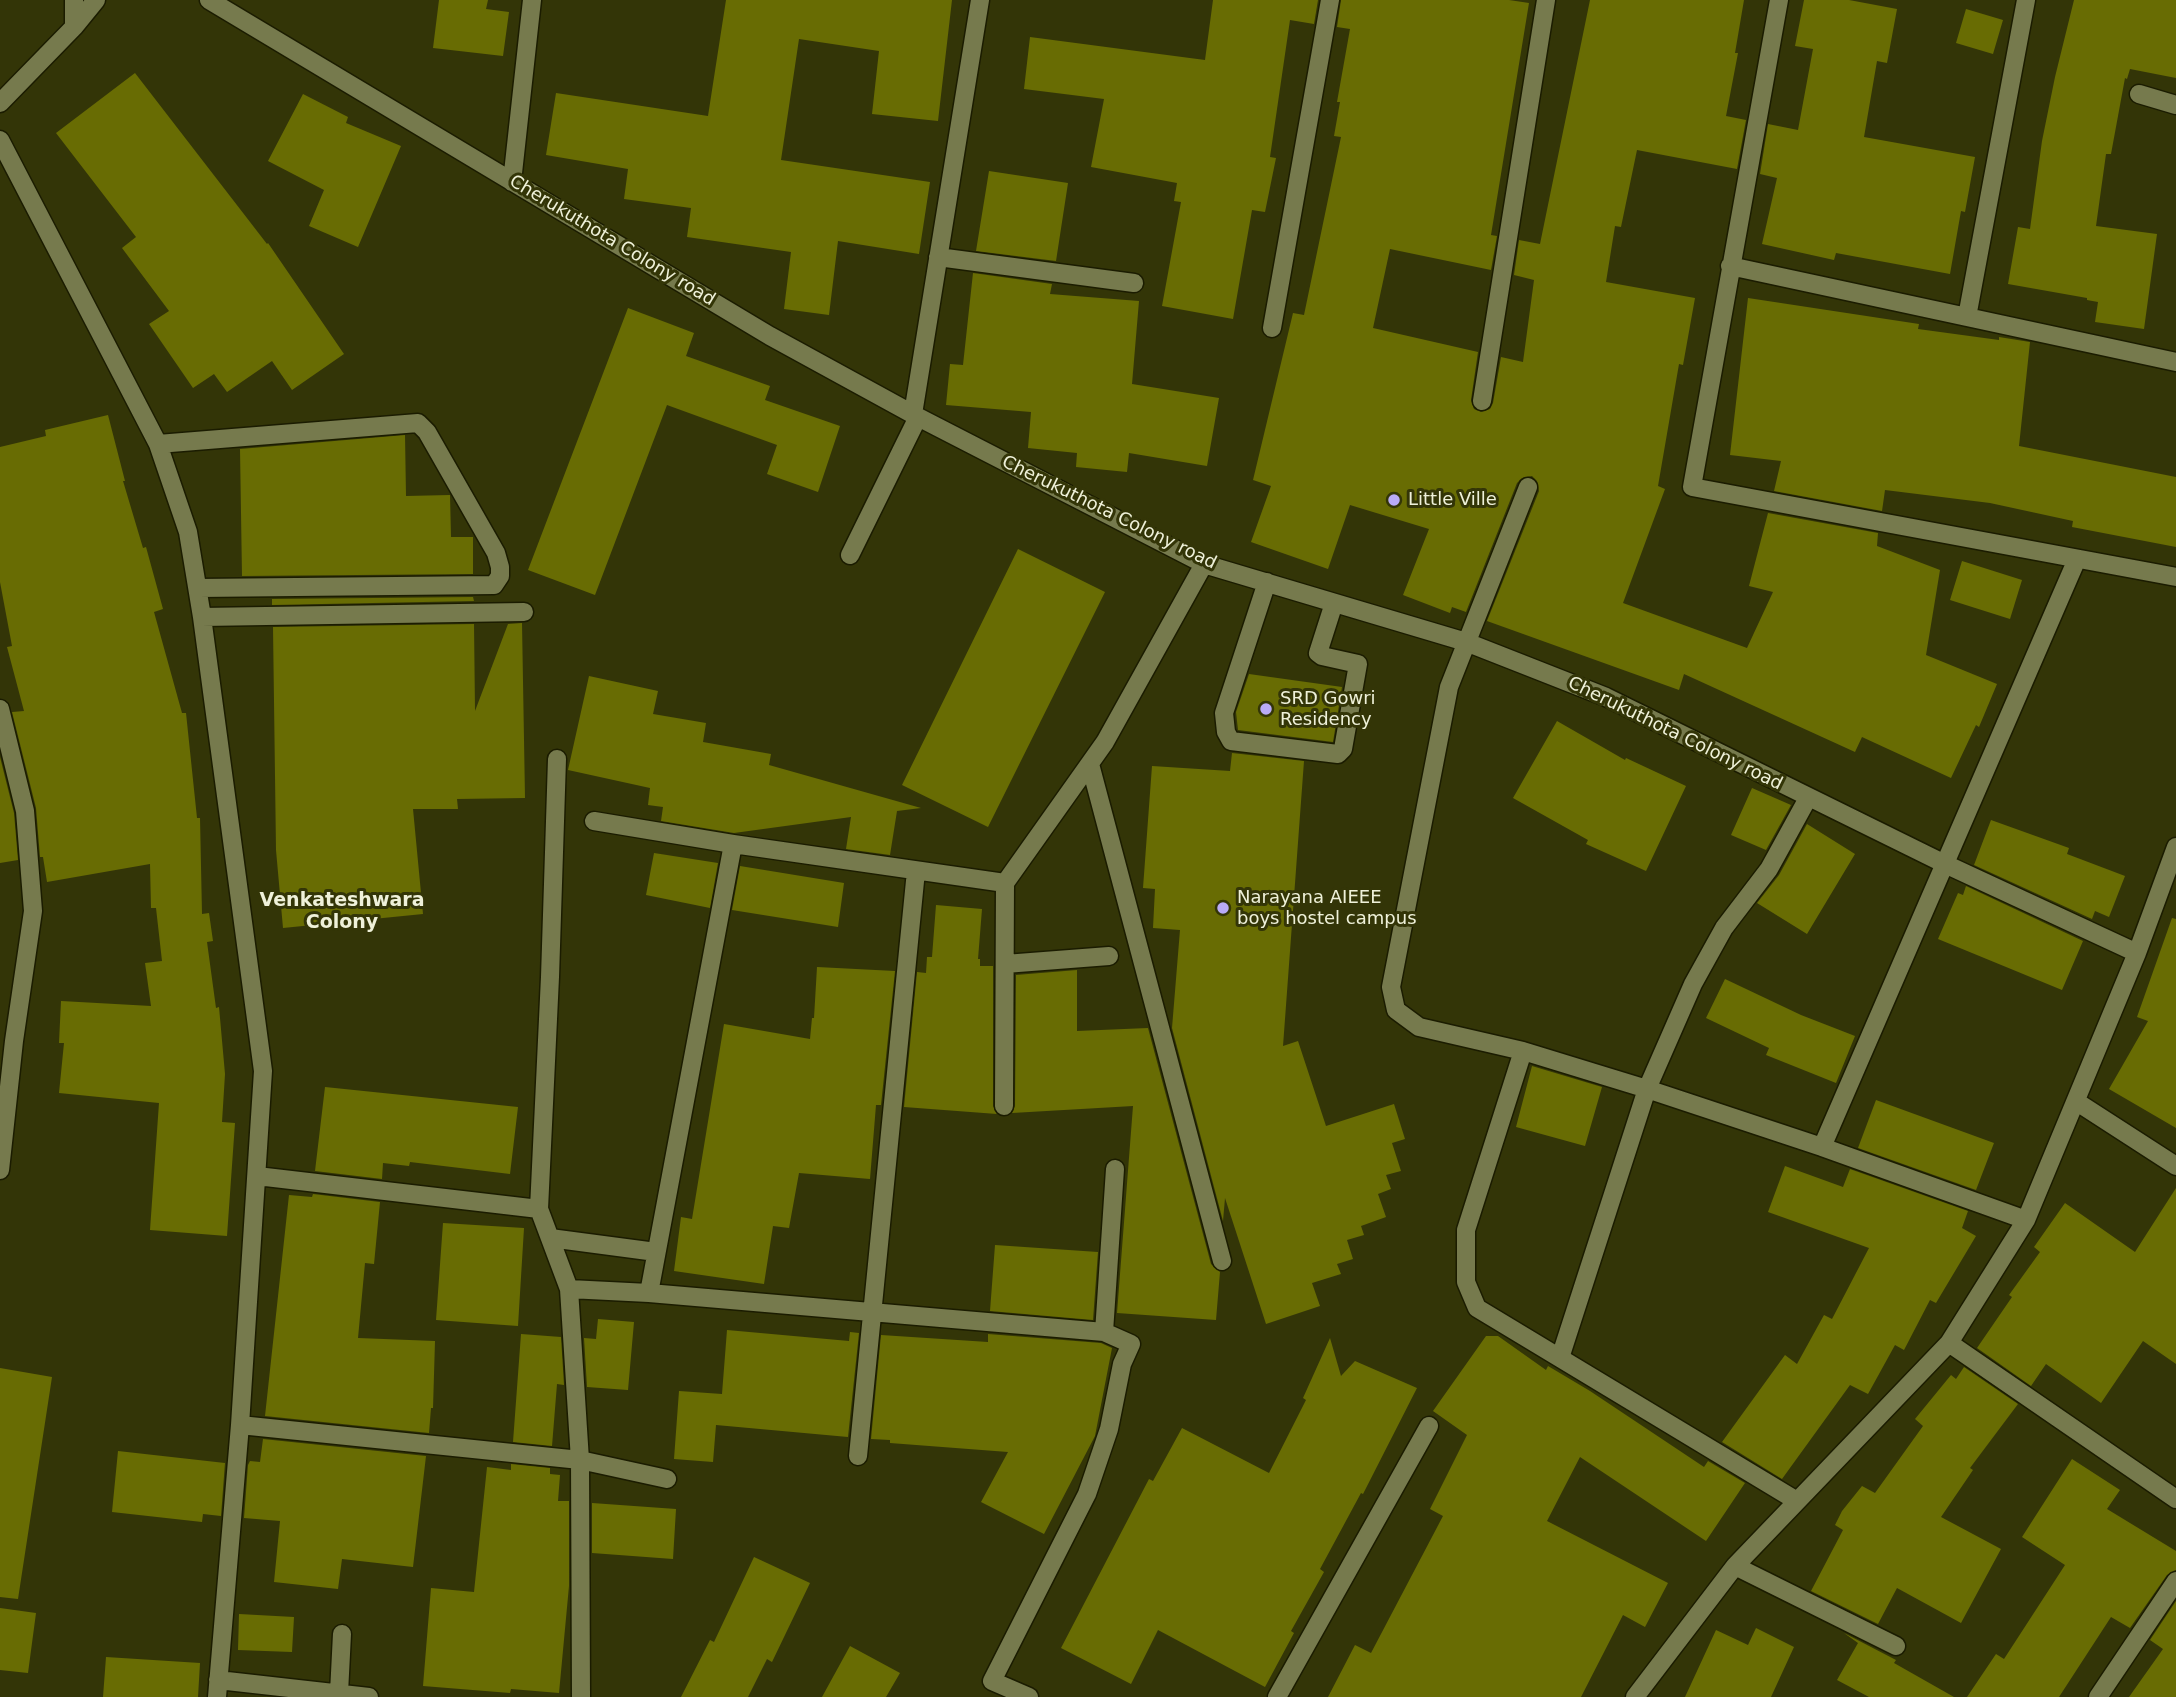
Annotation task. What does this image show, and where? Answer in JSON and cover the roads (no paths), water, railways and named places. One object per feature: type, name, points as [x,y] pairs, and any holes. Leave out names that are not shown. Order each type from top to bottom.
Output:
[{"type":"street","points":[[74,0],[74,27]]},
{"type":"street","points":[[0,103],[74,27],[96,0]]},
{"type":"street","name":"Cherukuthota Colony road","points":[[209,0],[771,336],[916,416],[1204,564],[1466,642],[1606,697],[1808,798],[2137,953]]},
{"type":"street","points":[[513,182],[532,0]]},
{"type":"street","points":[[850,555],[916,416],[938,257],[980,0]]},
{"type":"street","points":[[1272,328],[1330,0]]},
{"type":"street","points":[[1482,401],[1546,0]]},
{"type":"street","points":[[1779,0],[1692,487],[2176,577]]},
{"type":"street","points":[[1968,317],[2026,0]]},
{"type":"street","points":[[2139,94],[2176,105]]},
{"type":"street","points":[[0,140],[158,444],[188,532],[198,588],[263,1071],[240,1425],[218,1689],[339,1693],[369,1697]]},
{"type":"street","points":[[938,257],[1134,283]]},
{"type":"street","points":[[1730,266],[2176,362]]},
{"type":"street","points":[[158,444],[418,423],[426,432],[475,516],[496,553],[500,567],[500,576],[495,585],[198,588]]},
{"type":"street","points":[[1528,486],[1449,687],[1391,987],[1396,1010],[1419,1027],[1523,1051],[1647,1089],[1822,1147],[2026,1220]]},
{"type":"street","points":[[1822,1147],[2077,559]]},
{"type":"street","points":[[1004,1106],[1005,883],[1105,742],[1204,564]]},
{"type":"street","points":[[1267,582],[1224,713],[1231,741],[1338,754],[1343,749],[1358,664],[1318,653],[1334,603]]},
{"type":"street","points":[[202,617],[524,612]]},
{"type":"street","points":[[0,709],[25,811],[33,911],[7,1040],[0,1170]]},
{"type":"street","points":[[557,759],[551,976],[539,1209],[569,1289],[580,1460],[581,1697]]},
{"type":"street","points":[[1090,764],[1222,1261]]},
{"type":"street","points":[[1560,1358],[1647,1089],[1693,984],[1724,928],[1769,869],[1808,798]]},
{"type":"street","points":[[593,821],[1005,883]]},
{"type":"street","points":[[649,1293],[733,844]]},
{"type":"street","points":[[1635,1697],[1735,1566],[1949,1343],[2026,1220],[2077,1102],[2176,848]]},
{"type":"street","points":[[858,1456],[916,871]]},
{"type":"street","points":[[1005,964],[1109,956]]},
{"type":"street","points":[[1523,1051],[1466,1230],[1466,1282],[1477,1308],[1797,1500]]},
{"type":"street","points":[[2077,1102],[2176,1166]]},
{"type":"street","points":[[1104,1332],[1115,1169]]},
{"type":"street","points":[[257,1176],[539,1209]]},
{"type":"street","points":[[550,1238],[656,1252]]},
{"type":"street","points":[[569,1289],[649,1293],[1104,1332],[1131,1343],[1122,1364],[1109,1429],[1087,1494],[992,1681],[1029,1697]]},
{"type":"street","points":[[1949,1343],[2176,1499]]},
{"type":"street","points":[[240,1425],[580,1460],[667,1479]]},
{"type":"street","points":[[1277,1697],[1429,1426]]},
{"type":"street","points":[[1735,1566],[1896,1646]]},
{"type":"street","points":[[2098,1697],[2176,1581]]},
{"type":"street","points":[[339,1693],[342,1634]]},
{"type":"place","name":"Little Ville","points":[[1394,500]]},
{"type":"place","name":"SRD Gowri Residency","points":[[1266,709]]},
{"type":"place","name":"Narayana AIEEE boys hostel campus","points":[[1223,908]]},
{"type":"district","name":"Venkateshwara Colony","points":[[342,912]]}]
